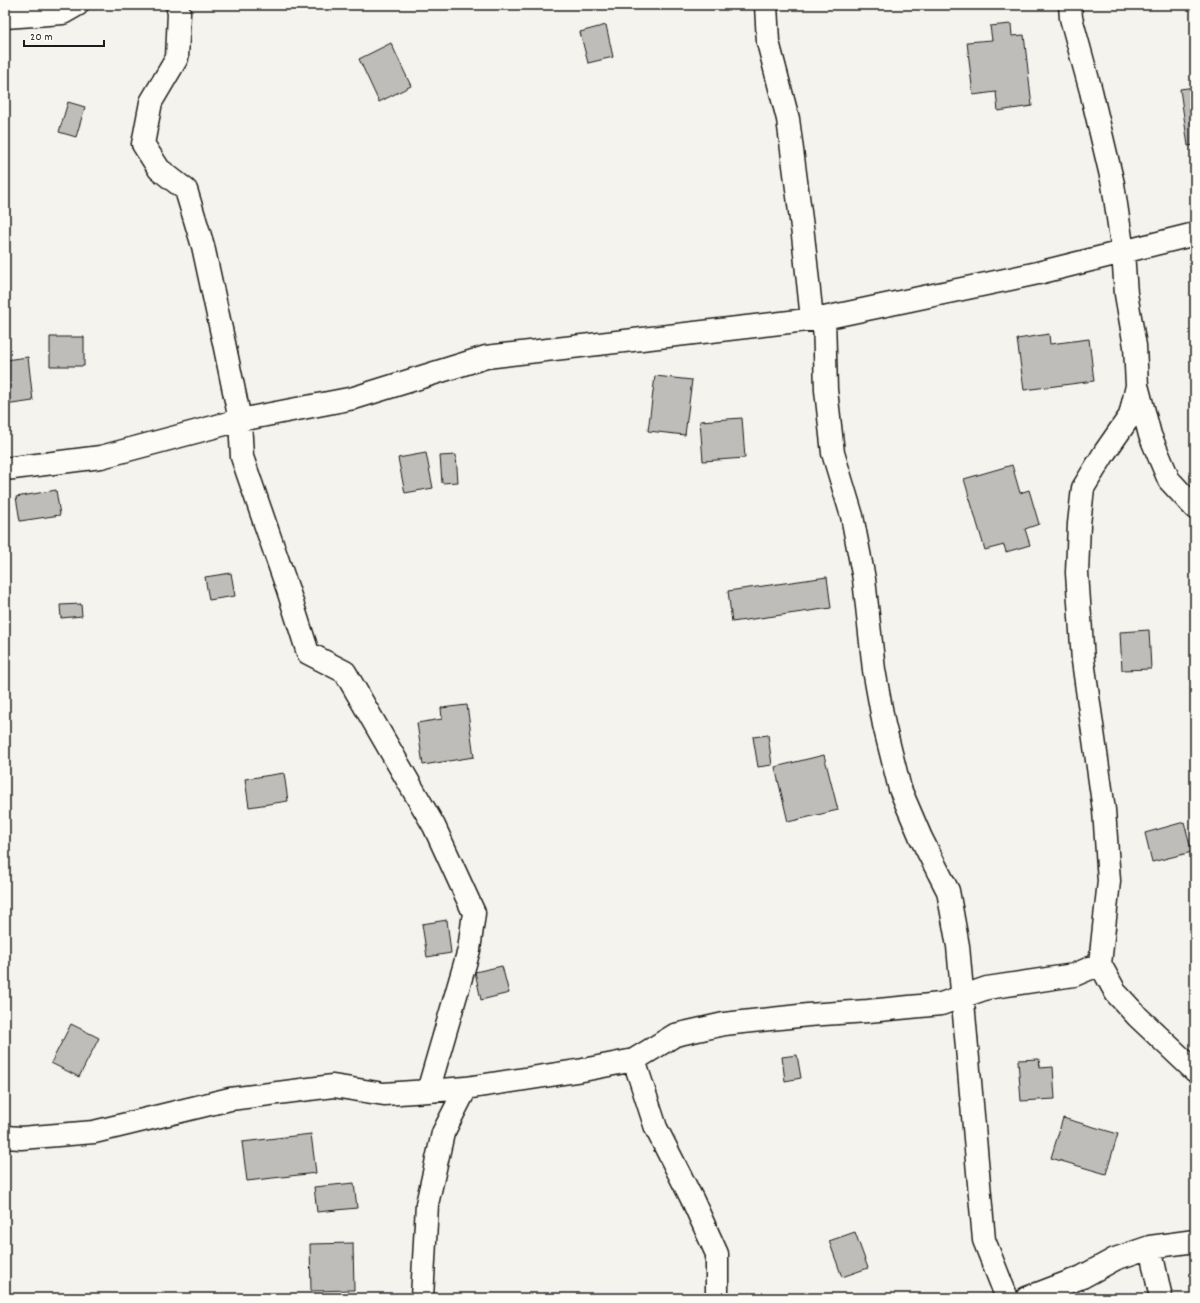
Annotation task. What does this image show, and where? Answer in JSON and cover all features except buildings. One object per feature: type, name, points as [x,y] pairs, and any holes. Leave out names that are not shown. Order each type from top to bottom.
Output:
[{"type":"street","points":[[5,17],[63,13],[77,5]]},
{"type":"street","points":[[177,5],[179,13],[177,58],[150,102],[143,144],[159,169],[186,190],[203,246],[240,420],[242,457],[308,653],[345,672],[434,826],[474,913],[469,950],[428,1091]]},
{"type":"street","points":[[766,5],[768,42],[788,119],[803,235],[818,318],[833,453],[852,516],[861,563],[874,670],[884,725],[900,789],[921,838],[948,891],[958,946],[984,1240],[1007,1298]]},
{"type":"street","points":[[1070,5],[1071,18],[1091,91],[1113,184],[1123,252],[1126,294],[1134,346],[1137,386],[1150,435],[1169,480],[1195,508]]},
{"type":"street","points":[[5,469],[101,457],[240,420],[354,398],[486,357],[818,318],[1038,273],[1195,234]]},
{"type":"street","points":[[1137,386],[1130,416],[1105,452],[1084,488],[1079,524],[1078,573],[1083,661],[1104,810],[1109,881],[1100,964],[1116,993],[1138,1017],[1195,1071]]},
{"type":"street","points":[[5,1137],[21,1138],[94,1132],[230,1099],[333,1086],[384,1094],[466,1088],[583,1070],[634,1060],[675,1035],[724,1024],[808,1015],[941,1004],[987,988],[1074,975],[1100,964]]},
{"type":"street","points":[[634,1060],[656,1128],[693,1201],[717,1254],[717,1298]]},
{"type":"street","points":[[422,1298],[427,1204],[443,1133],[466,1088]]},
{"type":"street","points":[[1027,1298],[1082,1277],[1115,1259],[1150,1247],[1195,1241]]},
{"type":"street","points":[[1150,1247],[1161,1298]]}]
